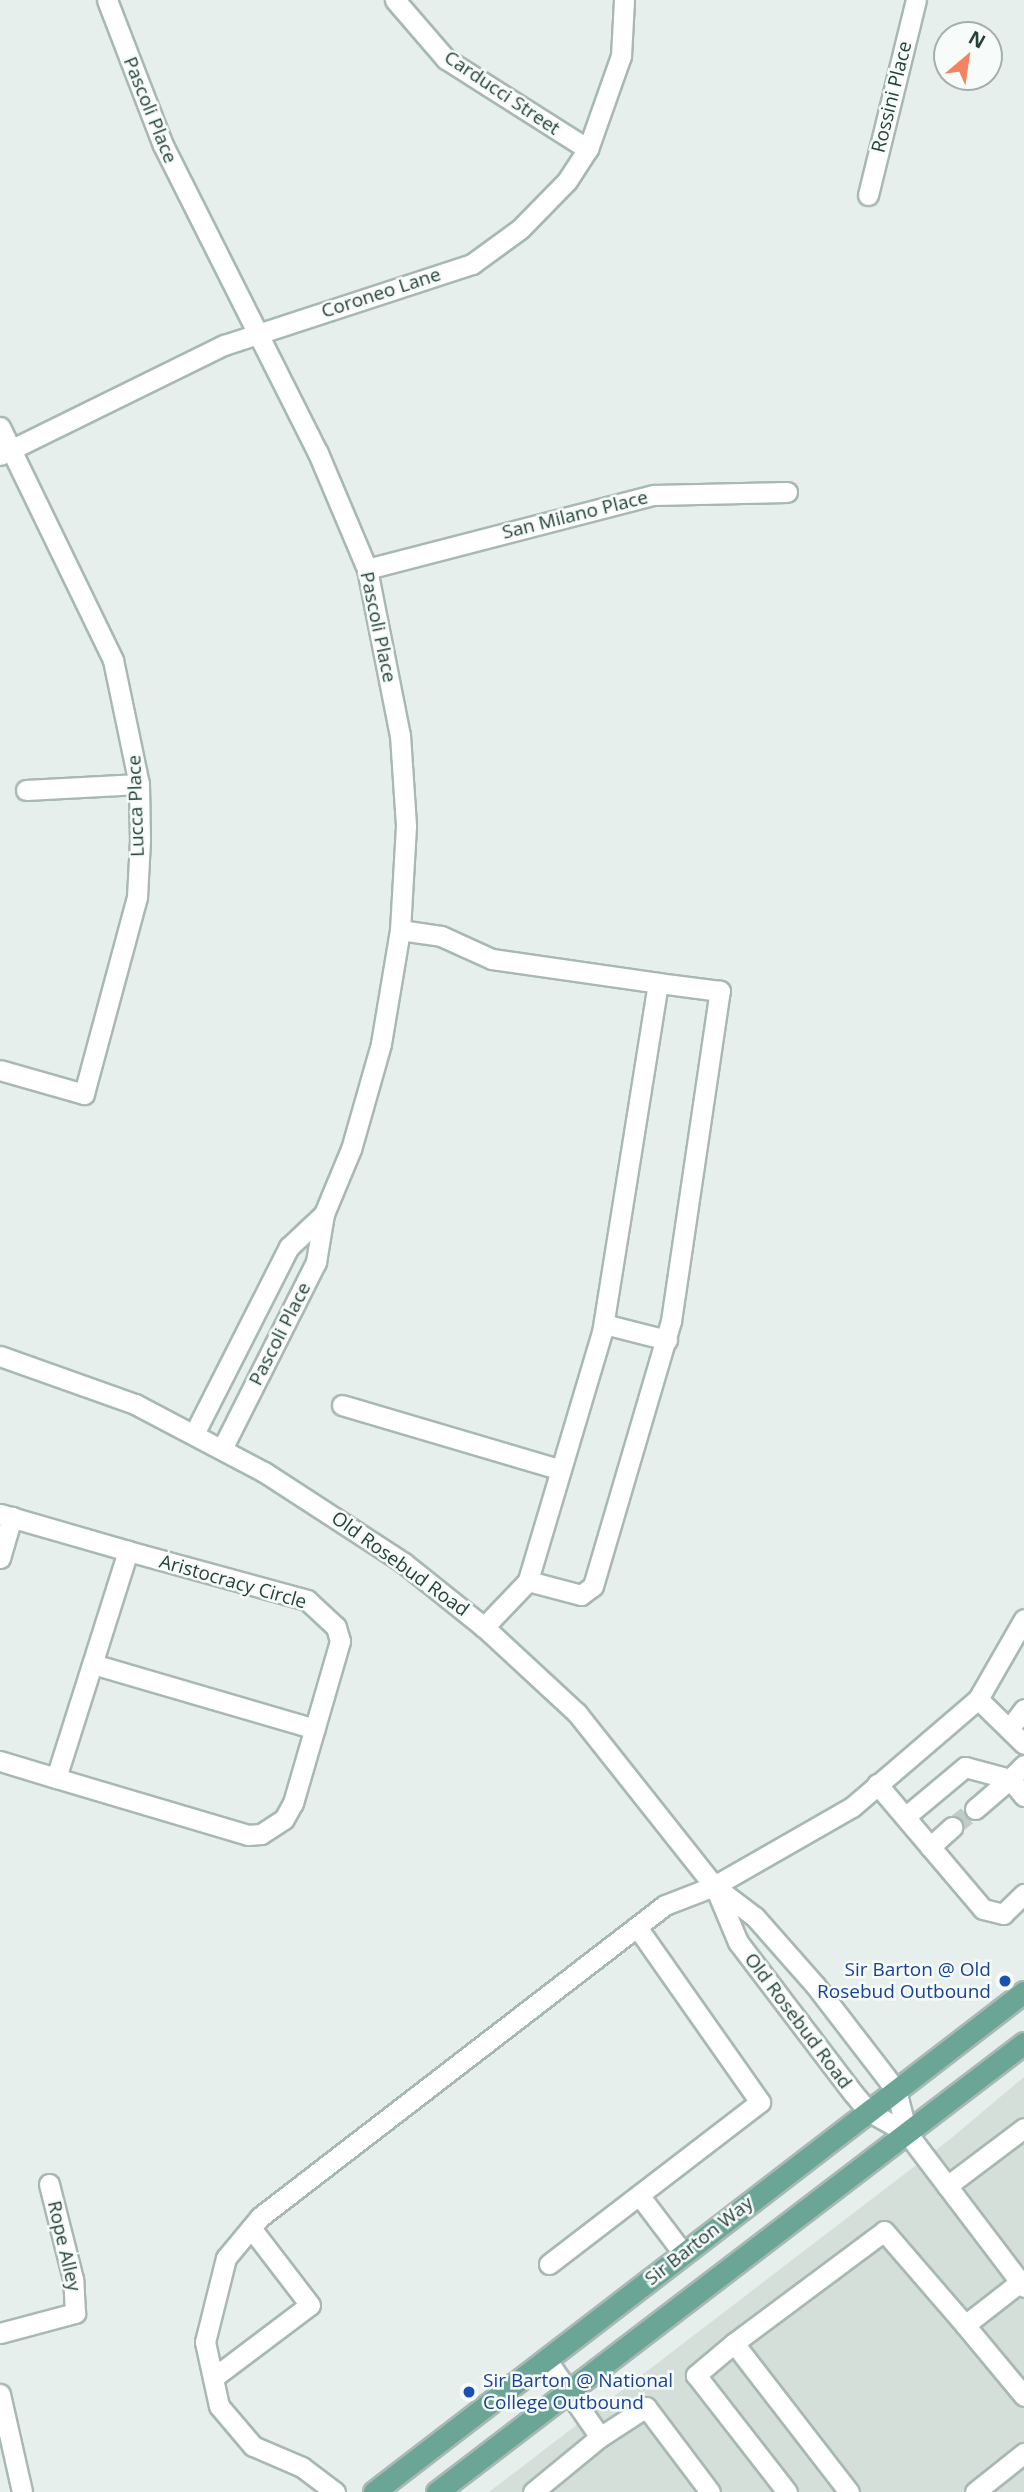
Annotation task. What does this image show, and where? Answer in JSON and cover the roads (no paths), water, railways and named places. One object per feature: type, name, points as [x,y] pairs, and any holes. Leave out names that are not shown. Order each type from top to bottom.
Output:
[{"type":"main road","name":"Sir Barton Way","points":[[374,2492],[1024,1992]]},
{"type":"main road","points":[[436,2492],[570,2393],[1024,2043]]},
{"type":"street","name":"Pascoli Place","points":[[107,0],[163,145],[318,453],[367,569],[400,735],[406,826],[400,930],[381,1044],[351,1149],[324,1214],[316,1262],[222,1449]]},
{"type":"street","name":"Carducci Street","points":[[395,0],[446,59],[588,149]]},
{"type":"street","name":"Coroneo Lane","points":[[6,452],[257,333],[472,264],[520,229],[567,181],[588,149],[621,56],[624,0]]},
{"type":"street","name":"Rossini Place","points":[[868,195],[916,0]]},
{"type":"street","name":"Lucca Place","points":[[0,427],[6,452],[113,660],[139,783],[136,897],[84,1094],[0,1070]]},
{"type":"street","name":"San Milano Place","points":[[367,569],[654,495],[787,492]]},
{"type":"street","points":[[26,790],[139,783]]},
{"type":"street","points":[[400,930],[441,936],[492,959],[720,992],[667,1340],[593,1586],[582,1595],[528,1581]]},
{"type":"street","points":[[484,1627],[528,1581],[604,1324],[658,983]]},
{"type":"street","name":"Pascoli Place","points":[[194,1434],[289,1247],[324,1214]]},
{"type":"street","points":[[604,1324],[667,1340]]},
{"type":"street","name":"Old Rosebud Road","points":[[0,1356],[135,1404],[222,1449],[334,1515],[484,1627],[577,1713],[714,1886],[755,1917],[896,2090],[908,2133],[1022,2284]]},
{"type":"street","points":[[342,1405],[561,1470]]},
{"type":"street","points":[[0,1558],[6,1516]]},
{"type":"street","name":"Aristocracy Circle","points":[[0,1760],[261,1834],[284,1819],[293,1803],[340,1642],[324,1611],[281,1592],[6,1516]]},
{"type":"street","points":[[56,1778],[128,1551]]},
{"type":"street","points":[[335,2492],[302,2467],[253,2446],[219,2406],[205,2342],[215,2290],[226,2258],[251,2228],[665,1905],[714,1886],[852,1807],[978,1699],[1024,1619]]},
{"type":"street","points":[[93,1664],[315,1729]]},
{"type":"street","points":[[978,1699],[1024,1744]]},
{"type":"street","points":[[1009,1729],[1024,1709]]},
{"type":"street","points":[[905,1817],[965,1767],[1017,1772]]},
{"type":"street","points":[[1017,1772],[1024,1796]]},
{"type":"street","points":[[975,1809],[1017,1772]]},
{"type":"street","points":[[877,1784],[983,1909],[1003,1914],[1024,1895]]},
{"type":"street","points":[[930,1847],[952,1827]]},
{"type":"street","name":"Old Rosebud Road","points":[[714,1886],[738,1941],[868,2111],[908,2133]]},
{"type":"street","points":[[549,2263],[760,2102],[637,1927]]},
{"type":"street","points":[[947,2186],[1024,2128]]},
{"type":"street","name":"Rope Alley","points":[[0,2333],[75,2314],[74,2279],[49,2184]]},
{"type":"street","points":[[639,2195],[683,2253]]},
{"type":"street","points":[[213,2378],[310,2305],[251,2228]]},
{"type":"street","points":[[787,2492],[696,2375],[734,2343],[884,2231],[1024,2396]]},
{"type":"street","points":[[965,2325],[1022,2284]]},
{"type":"street","points":[[734,2343],[849,2492]]},
{"type":"street","points":[[546,2359],[600,2437]]},
{"type":"street","points":[[0,2394],[22,2492]]},
{"type":"street","points":[[533,2492],[600,2437],[646,2407],[709,2492]]},
{"type":"street","points":[[975,2492],[1024,2453]]},
{"type":"tunnel","points":[[952,1827],[975,1809]]},
{"type":"place","name":"Sir Barton @ Old Rosebud Outbound","points":[[1005,1981]]},
{"type":"place","name":"Sir Barton @ National College Outbound","points":[[469,2392]]}]
